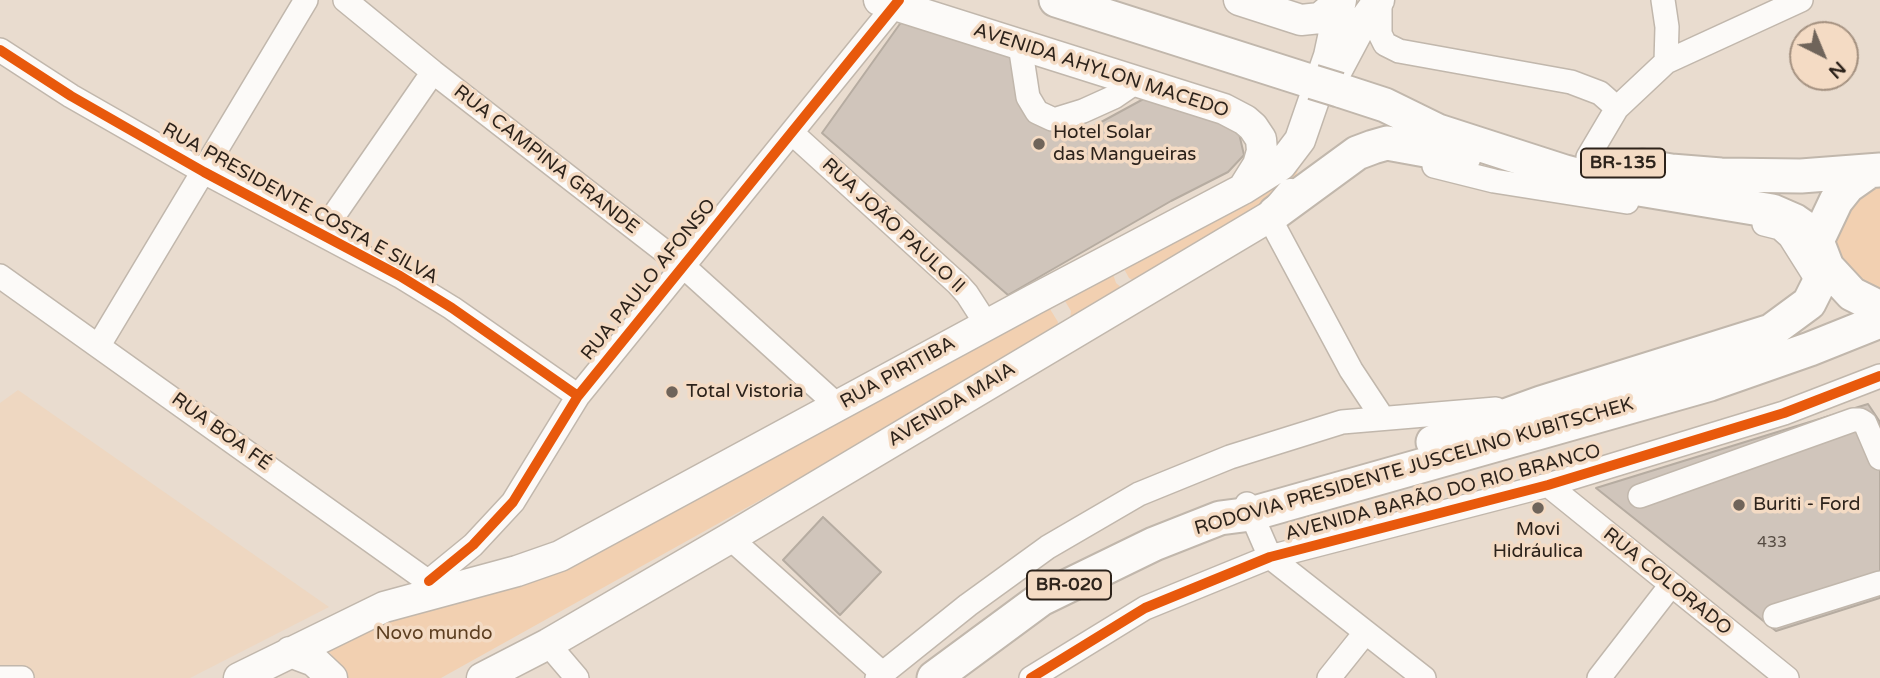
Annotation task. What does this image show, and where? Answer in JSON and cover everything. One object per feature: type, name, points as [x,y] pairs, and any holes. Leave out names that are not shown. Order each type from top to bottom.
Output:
[{"type":"highway","name":"BR-135","points":[[1056,0],[1326,83],[1385,105],[1438,131],[1565,172],[1615,185],[1772,211],[1808,230],[1821,263]]},
{"type":"highway","name":"BR-135","points":[[1385,105],[1414,108],[1588,158],[1671,172],[1801,176],[1874,171]]},
{"type":"highway","points":[[1272,215],[1357,153],[1387,144],[1615,185]]},
{"type":"highway","points":[[1239,512],[1318,477],[1410,450],[1541,403],[1771,331],[1809,303],[1836,201],[1848,186],[1874,171]]},
{"type":"highway","points":[[1821,263],[1852,295],[1880,308]]},
{"type":"highway","name":"RODOVIA PRESIDENTE JUSCELINO KUBITSCHEK","points":[[933,678],[1041,599],[1154,544],[1239,512],[1710,384],[1810,349],[1880,320]]},
{"type":"main road","points":[[1239,0],[1301,20],[1320,18],[1341,0]]},
{"type":"main road","points":[[1326,83],[1341,0]]},
{"type":"main road","points":[[1326,83],[1379,0]]},
{"type":"main road","name":"AVENIDA AHYLON MACEDO","points":[[891,2],[1224,109],[1253,127],[1261,139],[1262,151],[1258,165],[1243,189]]},
{"type":"main road","name":"RUA PIRITIBA","points":[[239,678],[435,585],[517,571],[561,556],[1243,189],[1280,165],[1290,155],[1300,140],[1326,83]]},
{"type":"main road","name":"AVENIDA MAIA","points":[[482,678],[548,644],[730,538],[1272,215],[1290,195],[1298,181],[1324,100],[1326,83]]},
{"type":"main road","points":[[1118,254],[1120,279],[1130,289],[1140,293]]},
{"type":"main road","points":[[1033,300],[1053,310],[1059,317],[1059,341]]},
{"type":"main road","points":[[290,652],[314,661],[332,678]]},
{"type":"street","points":[[99,345],[306,0]]},
{"type":"street","name":"RUA CAMPINA GRANDE","points":[[345,0],[433,72],[682,265],[838,406]]},
{"type":"street","points":[[1379,0],[1380,34],[1385,44],[1399,51],[1570,82],[1600,93],[1617,108]]},
{"type":"street","points":[[1663,0],[1667,27],[1666,62]]},
{"type":"street","points":[[1588,158],[1617,108],[1666,62],[1801,0]]},
{"type":"street","name":"RUA PAULO AFONSO","points":[[435,585],[513,502],[578,396],[792,133],[891,2]]},
{"type":"street","points":[[1020,45],[1028,97],[1037,112],[1052,119],[1083,111],[1114,97],[1136,82]]},
{"type":"street","name":"RUA PRESIDENTE COSTA E SILVA","points":[[0,50],[71,96],[204,172],[400,276],[452,308],[578,396]]},
{"type":"street","points":[[321,234],[433,72]]},
{"type":"street","name":"RUA JOÃO PAULO II","points":[[792,133],[958,284],[987,325]]},
{"type":"street","points":[[1323,177],[1385,158],[1402,158],[1494,181],[1765,224],[1780,228],[1821,263]]},
{"type":"street","points":[[1272,215],[1351,370],[1382,417]]},
{"type":"street","name":"RUA BOA FÉ","points":[[0,276],[435,585]]},
{"type":"street","name":"AVENIDA BARÃO DO RIO BRANCO","points":[[1031,678],[1145,608],[1270,557],[1548,485],[1876,387]]},
{"type":"street","points":[[730,538],[879,676],[1048,547],[1139,494],[1230,457],[1342,422],[1541,403]]},
{"type":"street","points":[[1784,413],[1797,440]]},
{"type":"street","points":[[1640,496],[1860,420],[1868,427],[1880,458]]},
{"type":"street","points":[[1700,439],[1714,470]]},
{"type":"street","name":"RUA COLORADO","points":[[1548,485],[1787,678]]},
{"type":"street","points":[[1239,512],[1270,557],[1424,678]]},
{"type":"street","points":[[1775,616],[1880,583]]},
{"type":"street","points":[[1598,678],[1671,585]]},
{"type":"street","points":[[1329,678],[1365,633]]},
{"type":"street","points":[[548,644],[577,678]]},
{"type":"street","points":[[0,678],[22,678]]},
{"type":"shaded area","points":[[18,390],[329,607],[190,678],[0,678],[0,403]]},
{"type":"green space","points":[[1303,158],[1290,190],[1139,284],[1129,278],[1123,267]]},
{"type":"green space","points":[[1880,184],[1880,296],[1841,262],[1836,242],[1838,222],[1846,204]]},
{"type":"green space","points":[[1112,271],[1116,283],[1128,293],[1070,319],[1071,311],[1065,301],[1054,295]]},
{"type":"green space","name":"Novo mundo","points":[[1039,301],[1050,309],[1058,322],[1056,332],[1017,357],[441,678],[347,678],[331,654],[319,644],[500,575]]},
{"type":"building","name":"Hotel Solar das Mangueiras","points":[[907,14],[1017,50],[1032,113],[1081,133],[1149,96],[1238,129],[1244,155],[1228,172],[1171,201],[1008,295],[822,133]]},
{"type":"building","points":[[1868,404],[1880,422],[1880,598],[1776,631],[1596,488]]},
{"type":"building","points":[[823,517],[881,572],[840,615],[783,560]]},
{"type":"cycle path","points":[[429,581],[473,545],[513,502],[578,396],[899,0]]},
{"type":"cycle path","points":[[0,50],[71,96],[204,172],[400,276],[452,308],[578,396]]},
{"type":"cycle path","points":[[1031,678],[1145,608],[1270,557],[1548,485],[1784,413],[1880,376]]},
{"type":"place","name":"Hotel Solar das Mangueiras","points":[[1039,144]]},
{"type":"place","name":"Total Vistoria","points":[[672,392]]},
{"type":"place","name":"Buriti - Ford","points":[[1739,505]]},
{"type":"place","name":"Movi Hidráulica","points":[[1538,508]]}]
